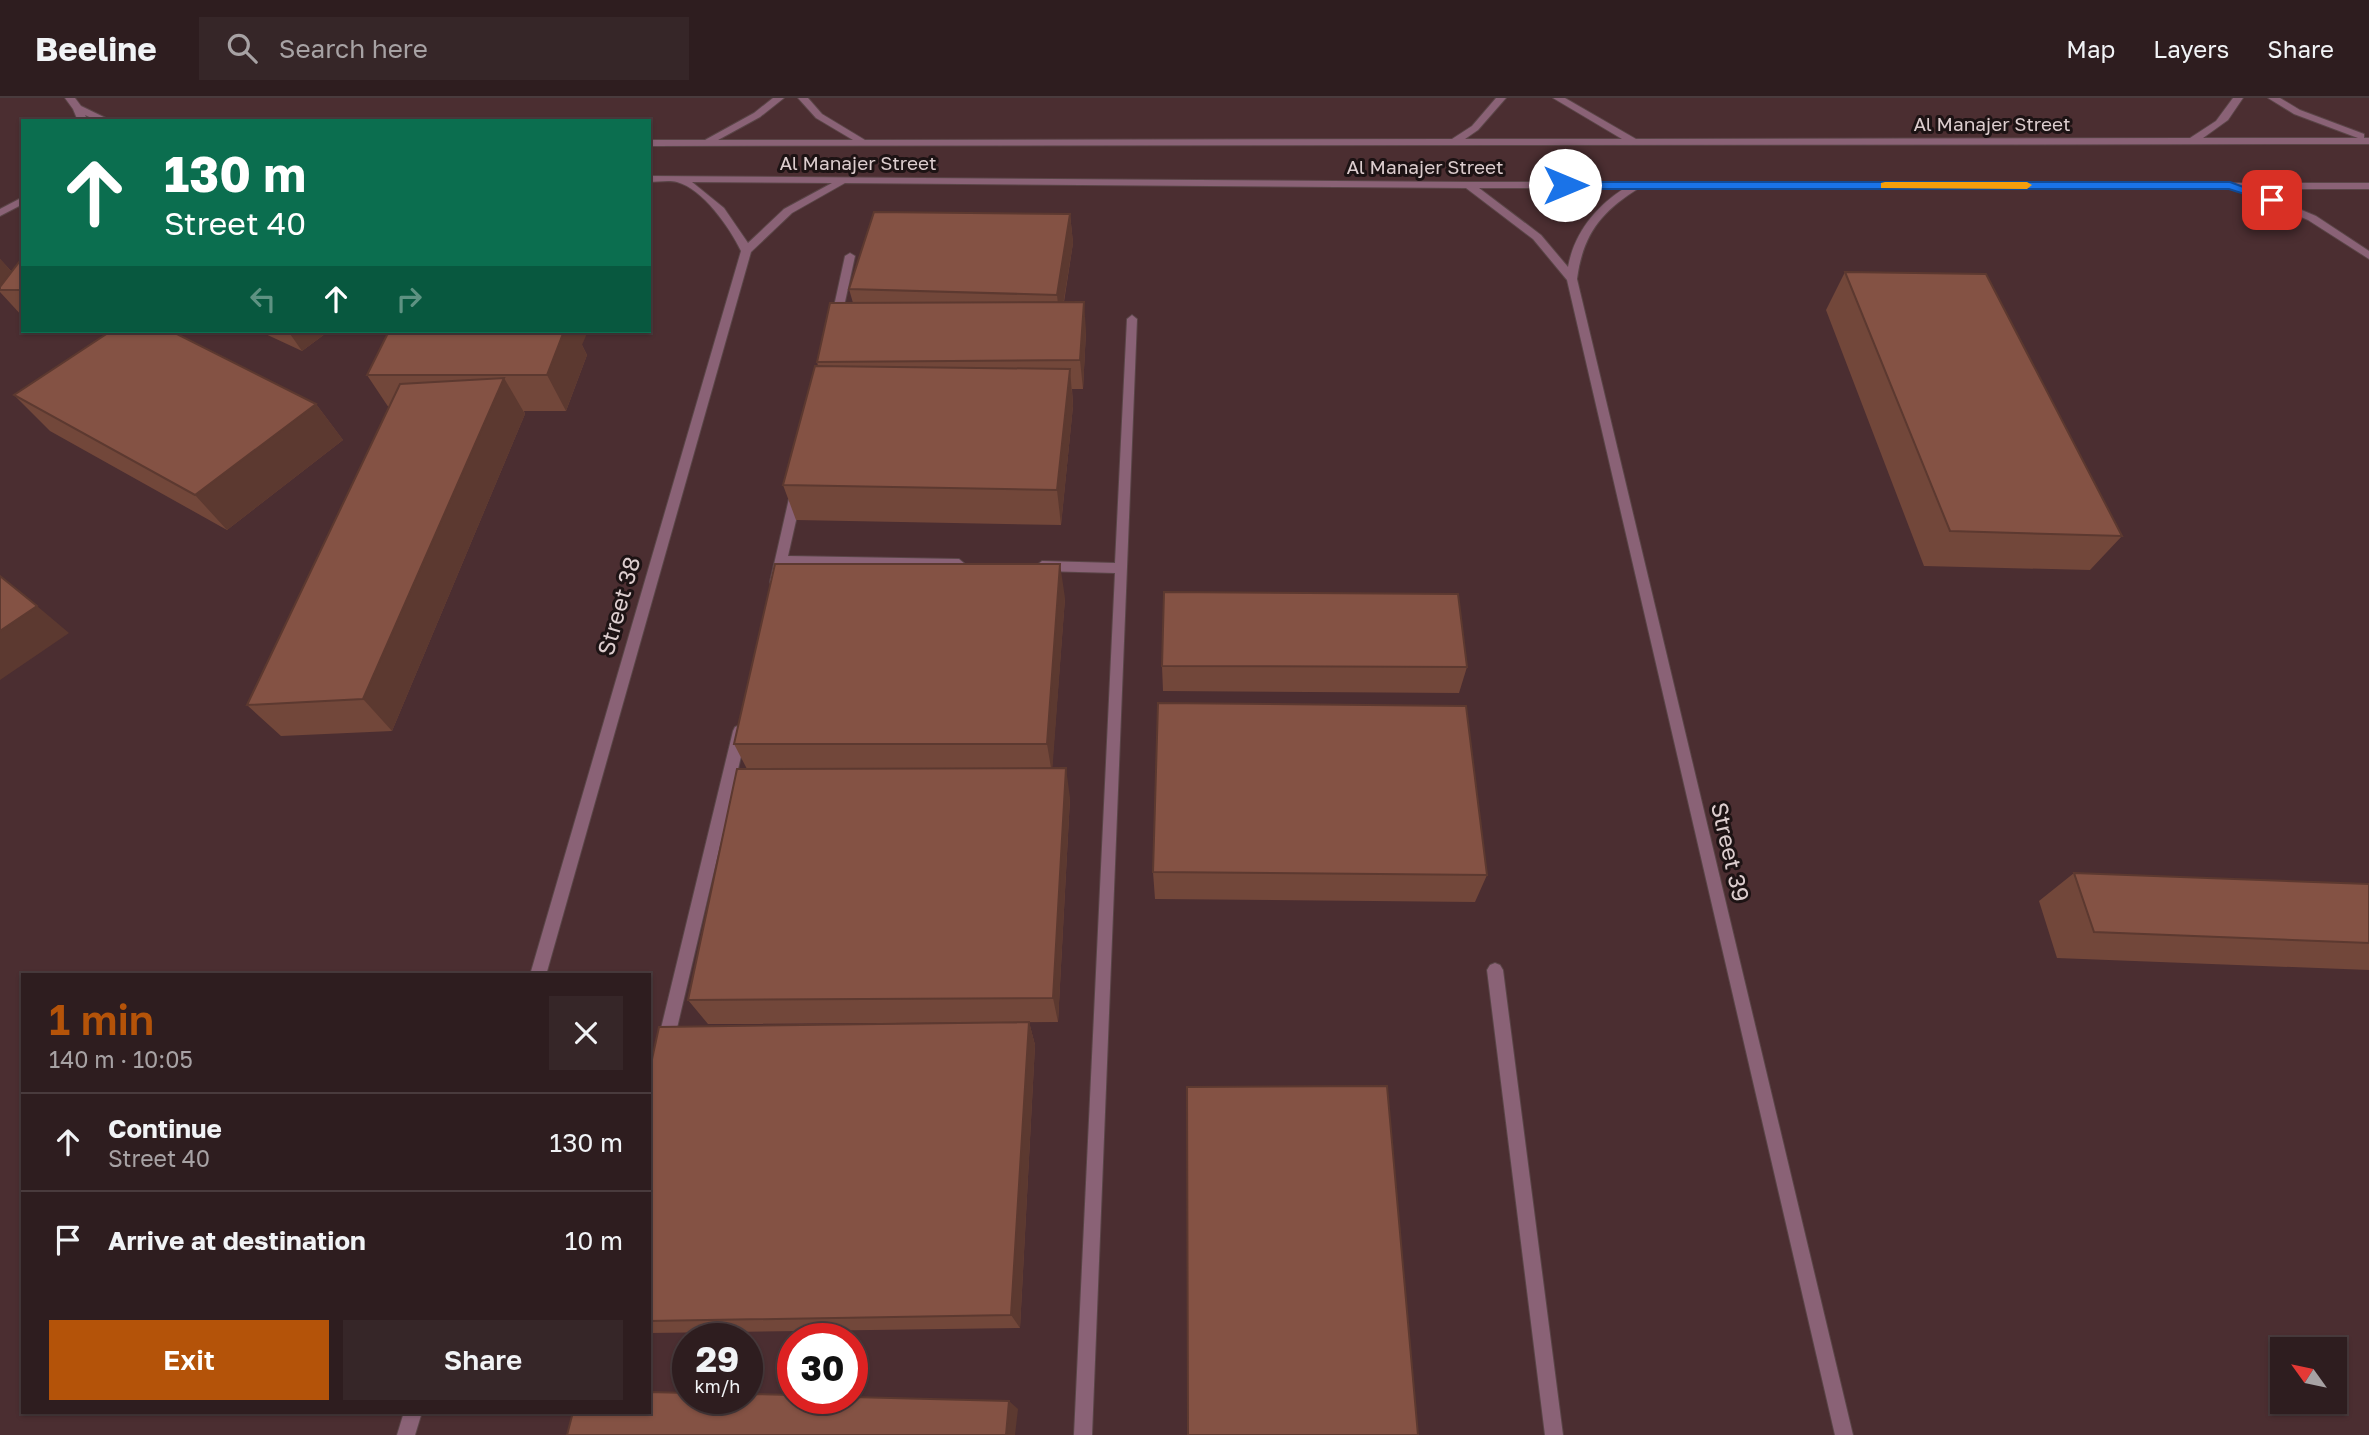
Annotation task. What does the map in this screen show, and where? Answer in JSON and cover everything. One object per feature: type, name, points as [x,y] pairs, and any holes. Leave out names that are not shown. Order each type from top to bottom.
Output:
[{"type":"street","points":[[70,98],[82,119]]},
{"type":"street","points":[[704,143],[757,116],[779,98]]},
{"type":"street","points":[[803,98],[819,116],[864,142]]},
{"type":"street","points":[[1454,142],[1475,128],[1501,98]]},
{"type":"street","points":[[1558,98],[1637,143]]},
{"type":"street","points":[[2190,141],[2215,128],[2231,112],[2238,98]]},
{"type":"street","points":[[2273,98],[2335,128],[2369,140]]},
{"type":"street","points":[[78,108],[103,119]]},
{"type":"street","name":"Al Manajer Street","points":[[651,143],[2369,140]]},
{"type":"street","name":"Al Manajer Street","points":[[651,179],[1468,185],[2369,186]]},
{"type":"street","points":[[680,179],[703,193],[722,210],[737,229],[746,251],[788,211],[844,181]]},
{"type":"street","name":"Street 39","points":[[1468,185],[1530,231],[1572,279]]},
{"type":"street","name":"Street 39","points":[[1637,185],[1609,203],[1588,225],[1576,250],[1572,279],[1844,1435]]},
{"type":"street","points":[[2230,185],[2312,218],[2369,256]]},
{"type":"street","points":[[0,213],[21,203]]},
{"type":"street","name":"Street 38","points":[[539,973],[746,251]]},
{"type":"street","points":[[832,335],[850,256]]},
{"type":"street","points":[[1083,1435],[1132,319]]},
{"type":"street","points":[[771,601],[799,481]]},
{"type":"street","points":[[781,561],[971,565]]},
{"type":"street","points":[[1026,566],[1121,568]]},
{"type":"street","points":[[662,1057],[743,722]]},
{"type":"street","points":[[1495,970],[1554,1435]]},
{"type":"street","points":[[406,1435],[412,1414]]},
{"type":"shaded area","points":[[0,98],[2369,98],[2369,1435],[0,1435]]},
{"type":"building","points":[[874,212],[1070,214],[1057,295],[849,289]]},
{"type":"building","points":[[21,260],[21,290],[0,290]]},
{"type":"building","points":[[1845,272],[1986,274],[2122,536],[1950,531]]},
{"type":"building","points":[[1084,302],[1080,360],[817,362],[830,303]]},
{"type":"building","points":[[108,333],[175,333],[316,404],[195,495],[14,395]]},
{"type":"building","points":[[388,333],[563,333],[547,375],[367,375]]},
{"type":"building","points":[[815,366],[1070,369],[1057,490],[783,485]]},
{"type":"building","points":[[504,378],[363,699],[247,705],[400,384]]},
{"type":"building","points":[[775,564],[1060,564],[1047,744],[734,744]]},
{"type":"building","points":[[0,576],[37,606],[0,631]]},
{"type":"building","points":[[1164,592],[1458,594],[1467,667],[1162,666]]},
{"type":"building","points":[[1158,703],[1466,706],[1487,875],[1153,872]]},
{"type":"building","points":[[1066,768],[1053,998],[688,1000],[737,769]]},
{"type":"building","points":[[2074,873],[2369,884],[2369,943],[2094,932]]},
{"type":"building","points":[[1029,1022],[1011,1315],[651,1321],[651,1064],[659,1027]]},
{"type":"building","points":[[1387,1086],[1418,1435],[1188,1435],[1187,1087]]},
{"type":"building","points":[[651,1392],[672,1393],[672,1414],[763,1414],[763,1394],[777,1395],[777,1414],[868,1414],[868,1397],[1009,1401],[1006,1435],[567,1435],[572,1414],[651,1414]]},
{"type":"slow traffic","points":[[1885,185],[2027,185]]},
{"type":"route","points":[[1565,185],[2230,185],[2272,200]]}]
